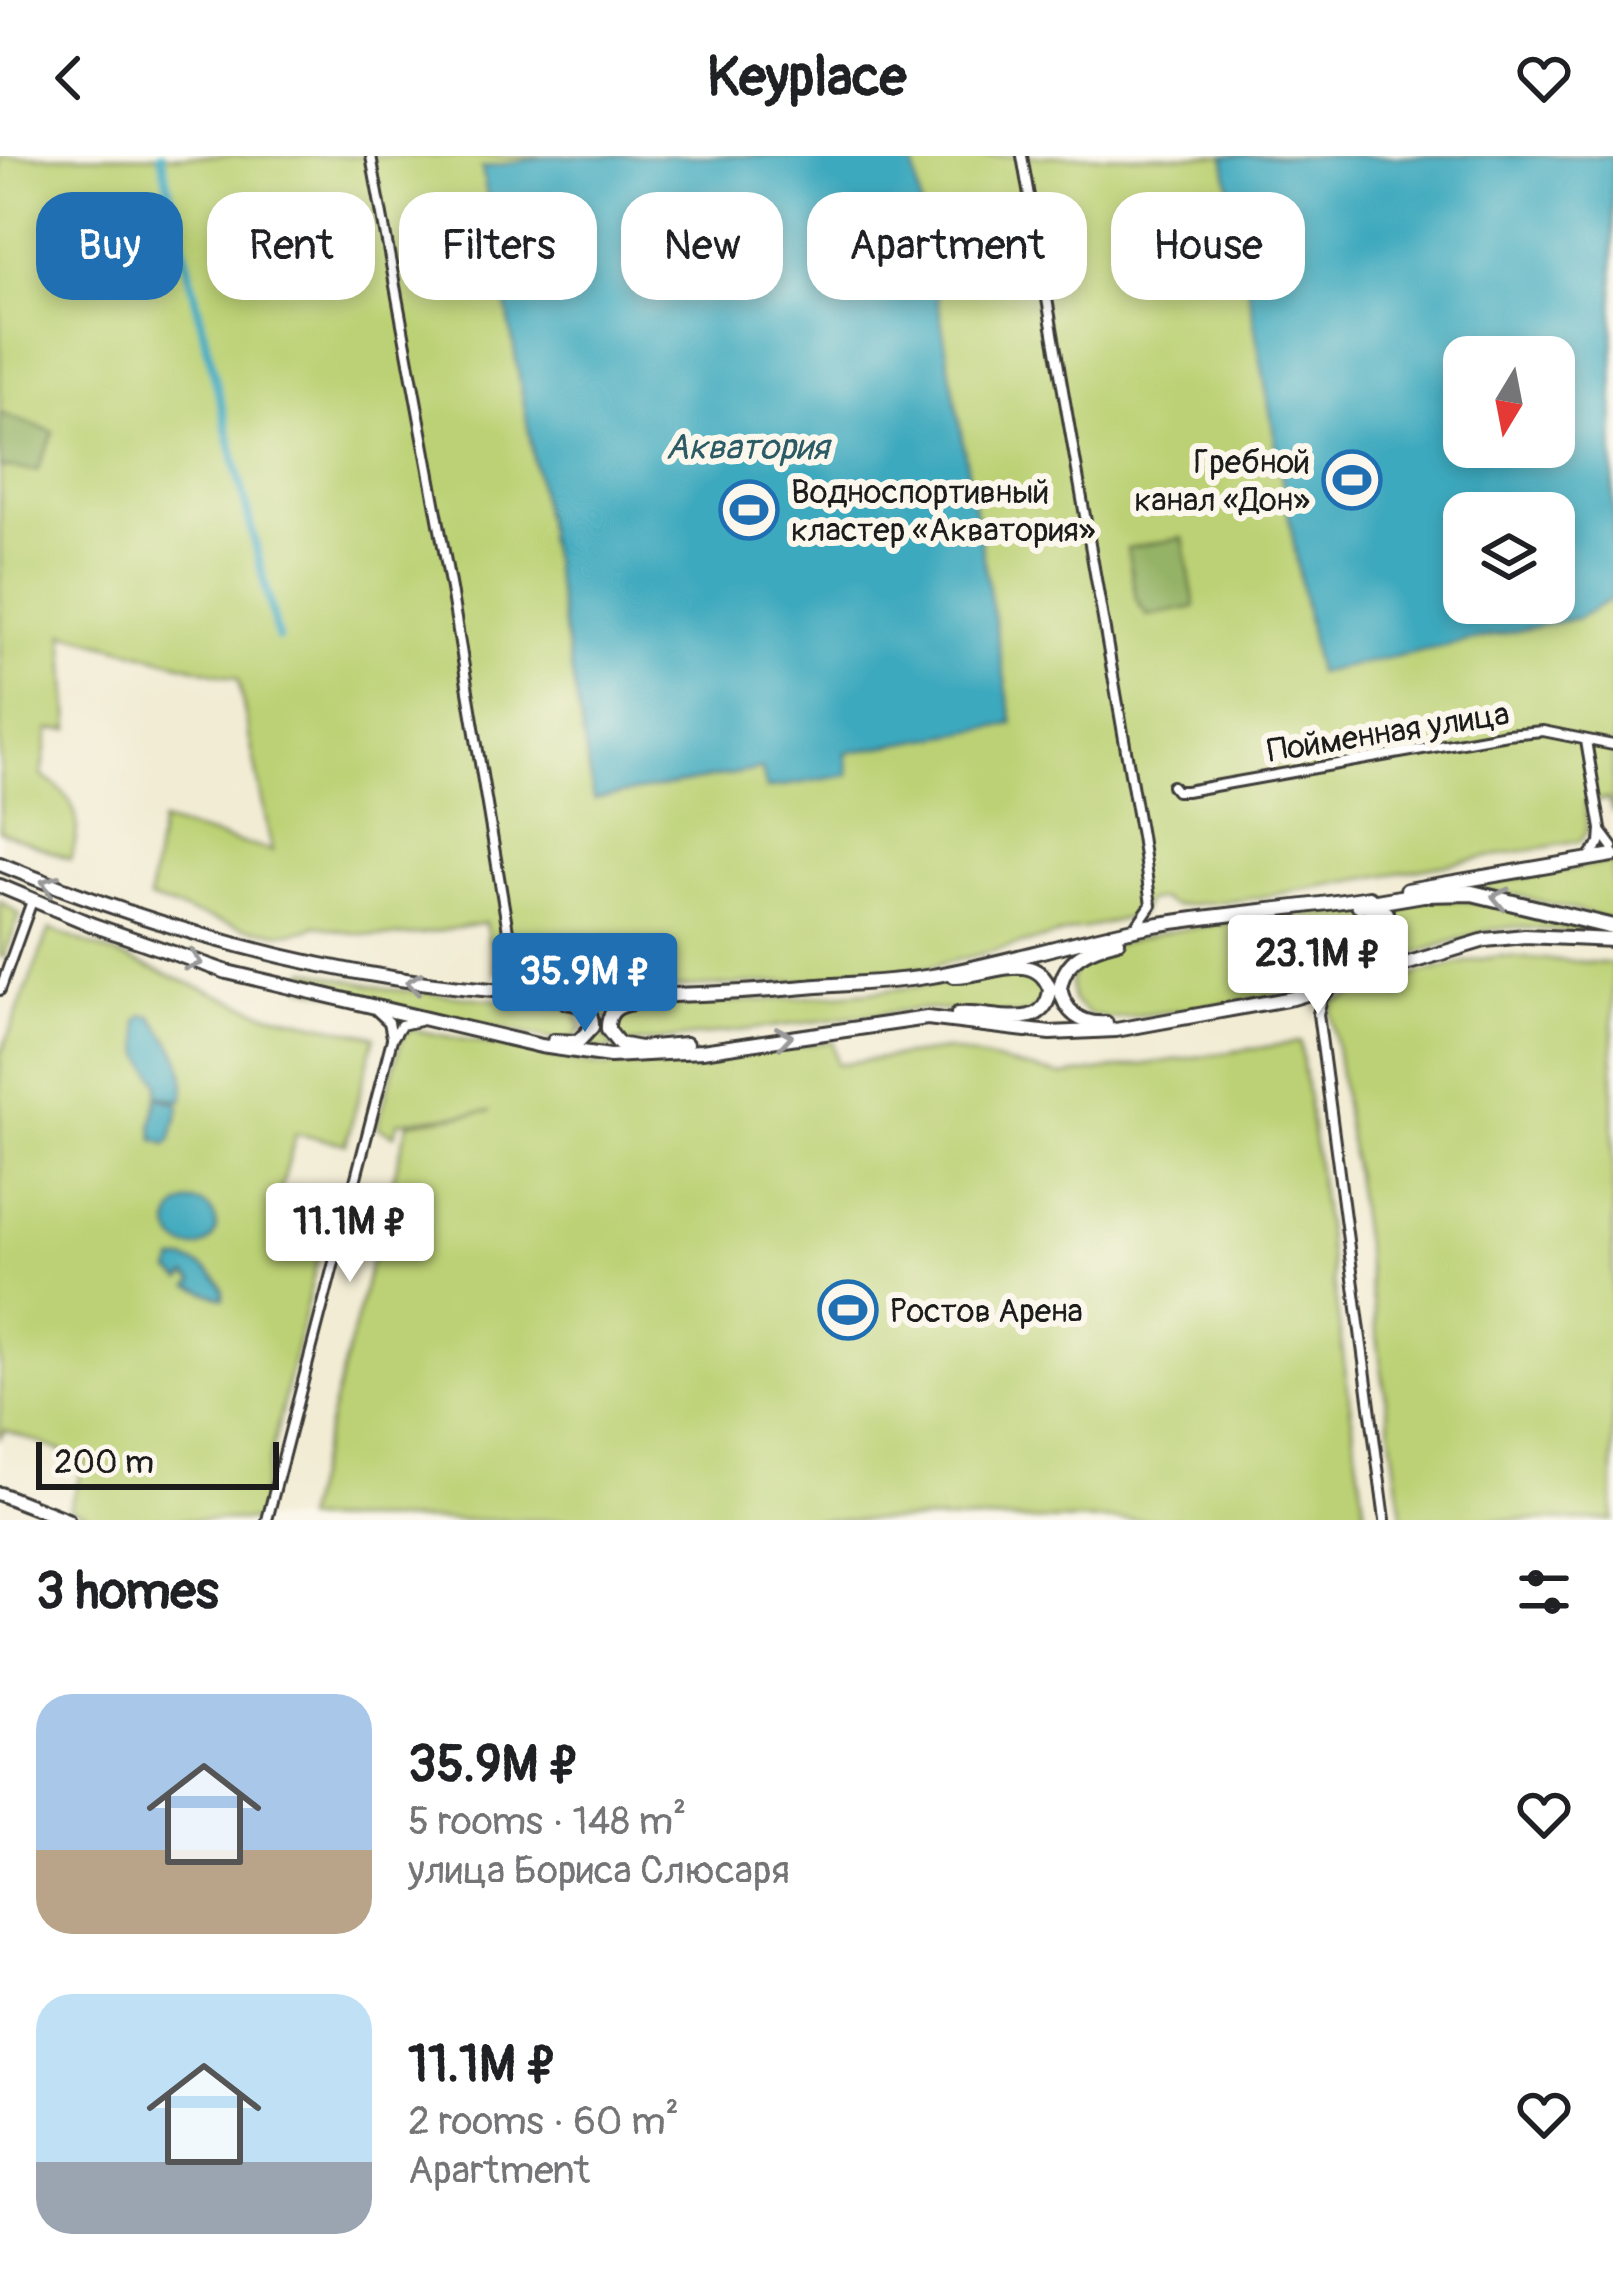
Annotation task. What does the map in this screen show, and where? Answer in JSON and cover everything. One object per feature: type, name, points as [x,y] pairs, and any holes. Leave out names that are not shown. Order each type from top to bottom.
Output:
[{"type":"main road","points":[[930,976],[1131,930],[1582,861],[1613,851]]},
{"type":"main road","points":[[0,864],[99,904],[224,944],[420,985],[681,997],[969,976],[1027,966],[1048,982],[1049,999],[1033,1017],[968,1013],[702,1051],[610,1056],[375,1009],[227,972],[93,926],[0,886]]},
{"type":"main road","points":[[1307,906],[1318,911],[1452,891],[1495,896],[1613,927]]},
{"type":"main road","points":[[1329,989],[1326,983],[1386,959],[1395,944],[1392,919],[1380,908],[1359,904]]},
{"type":"main road","points":[[1153,926],[1151,932],[1096,946],[1072,961],[1061,978],[1062,999],[1073,1016],[1096,1024],[1169,1014],[1177,1019]]},
{"type":"main road","points":[[927,1018],[1071,1033],[1116,1030],[1329,989],[1485,940],[1525,936],[1613,940]]},
{"type":"main road","points":[[513,1038],[523,1035],[571,1043],[585,1038],[592,1028],[590,1013],[578,1004],[533,999],[530,993]]},
{"type":"main road","points":[[681,997],[674,1002],[616,1008],[608,1023],[610,1035],[628,1047],[692,1044],[702,1051]]},
{"type":"main road","points":[[0,1494],[67,1520]]},
{"type":"street","points":[[1022,156],[1128,750],[1150,905],[1131,930]]},
{"type":"street","points":[[374,160],[515,973],[530,993]]},
{"type":"street","name":"Пойменная улица","points":[[1172,786],[1186,791],[1543,730],[1613,745]]},
{"type":"street","points":[[1586,741],[1601,830],[1613,851]]},
{"type":"street","points":[[1582,861],[1597,850],[1601,830]]},
{"type":"street","points":[[0,990],[32,901]]},
{"type":"street","points":[[1150,905],[1175,922]]},
{"type":"street","points":[[494,992],[515,973]]},
{"type":"street","points":[[1329,989],[1318,1014],[1385,1520]]},
{"type":"street","points":[[267,1520],[392,1039],[389,1022],[375,1009]]},
{"type":"street","points":[[392,1039],[408,1022],[433,1021]]},
{"type":"green space","points":[[0,156],[1613,156],[1613,813],[1608,799],[1585,803],[1587,831],[1581,841],[1243,900],[1174,906],[1159,899],[1146,901],[1139,915],[925,968],[651,989],[534,985],[525,970],[495,972],[485,923],[401,936],[363,935],[316,925],[281,932],[210,919],[149,899],[161,822],[272,851],[238,679],[64,633],[70,729],[49,730],[42,776],[62,792],[74,811],[77,834],[70,859],[0,831]]},
{"type":"green space","points":[[0,413],[54,432],[37,471],[0,467]]},
{"type":"green space","points":[[1183,538],[1195,607],[1147,616],[1136,599],[1127,548]]},
{"type":"green space","points":[[1613,862],[1613,920],[1466,887]]},
{"type":"green space","points":[[1435,898],[1504,904],[1601,934],[1513,927],[1483,931],[1397,960],[1398,927],[1383,906]]},
{"type":"green space","points":[[0,901],[20,915],[4,957],[0,957]]},
{"type":"green space","points":[[1359,909],[1380,913],[1392,929],[1390,948],[1366,964],[1297,989],[1108,1019],[1088,1014],[1073,1001],[1071,982],[1078,966],[1098,952],[1129,941],[1210,925]]},
{"type":"green space","points":[[50,929],[263,1012],[375,1036],[346,1144],[296,1134],[273,1218],[324,1232],[256,1520],[99,1520],[69,1508],[85,1460],[5,1430],[0,1437],[0,1056]]},
{"type":"green space","points":[[1500,956],[1613,964],[1613,1520],[1403,1520],[1331,1011],[1333,1002],[1395,981]]},
{"type":"green space","points":[[306,970],[389,989],[566,1007],[578,1014],[581,1030],[574,1038],[559,1041],[303,987]]},
{"type":"green space","points":[[1019,970],[1032,972],[1046,987],[1042,1005],[1024,1015],[920,1009],[630,1044],[612,1030],[613,1018],[629,1007],[873,992]]},
{"type":"green space","points":[[586,1000],[615,1003],[602,1023],[605,1038],[616,1050],[585,1048],[597,1026]]},
{"type":"green space","name":"Ростов Арена","points":[[410,1029],[600,1066],[667,1064],[833,1041],[837,1064],[946,1050],[1063,1076],[1300,1042],[1366,1520],[303,1520],[408,1123],[491,1111],[398,1122],[394,1135],[377,1127],[401,1041]]},
{"type":"water","name":"Акватория","points":[[548,156],[912,156],[918,192],[807,192],[807,300],[938,300],[1013,724],[846,753],[849,775],[766,789],[762,769],[594,799],[505,300],[597,300],[597,192],[486,192],[482,168]]},
{"type":"water","name":"Гребной канал «Дон»","points":[[1224,156],[1613,156],[1613,598],[1575,619],[1575,492],[1443,492],[1443,624],[1550,624],[1317,673],[1250,300],[1305,300],[1305,192],[1230,192]]},
{"type":"water","points":[[143,1015],[152,1016],[178,1056],[184,1077],[182,1101],[158,1095],[159,1083],[142,1055],[138,1021]]},
{"type":"water","points":[[157,1098],[178,1103],[180,1108],[167,1144],[154,1140]]},
{"type":"water","points":[[193,1202],[209,1209],[216,1225],[209,1241],[193,1248],[177,1241],[170,1225],[177,1209]]},
{"type":"water","points":[[185,1260],[217,1279],[223,1299],[190,1286],[194,1281],[187,1275],[182,1280],[171,1272],[174,1261]]},
{"type":"waterway","points":[[161,156],[278,638]]},
{"type":"place","name":"Гребной канал «Дон»","points":[[1352,480]]},
{"type":"place","name":"Водноспортивный кластер «Акватория»","points":[[749,510]]},
{"type":"place","name":"Ростов Арена","points":[[848,1310]]}]
